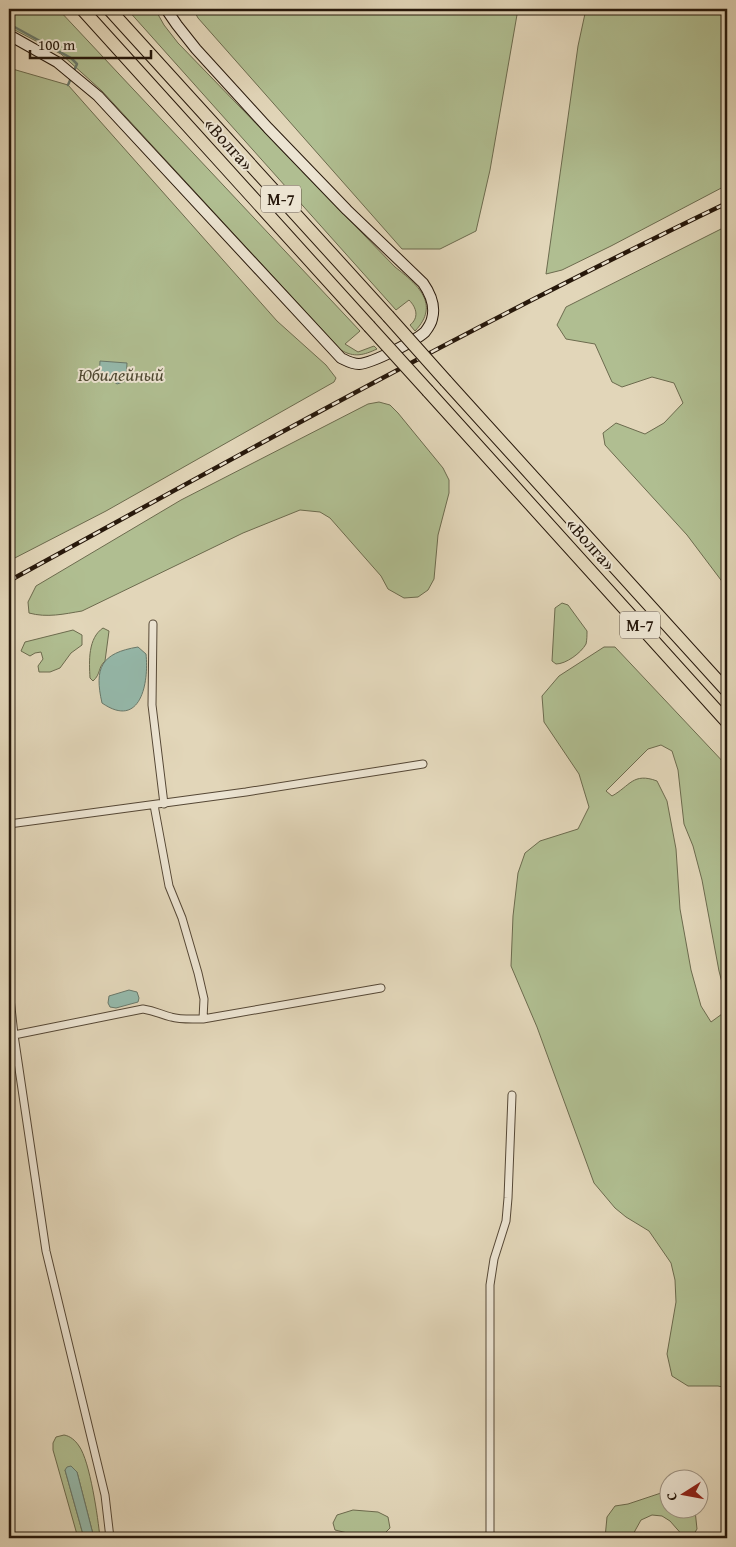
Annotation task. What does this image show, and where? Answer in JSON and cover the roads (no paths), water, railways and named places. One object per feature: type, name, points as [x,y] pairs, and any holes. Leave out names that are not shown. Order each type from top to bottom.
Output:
[{"type":"highway","name":"«Волга»","points":[[82,9],[727,722]]},
{"type":"highway","name":"«Волга»","points":[[109,9],[727,691]]},
{"type":"main road","points":[[9,35],[57,62],[98,96],[341,358],[358,364],[372,361],[425,332],[432,320],[433,304],[423,282],[347,210],[268,128],[191,43],[166,9]]},
{"type":"street","points":[[153,624],[152,705],[164,804]]},
{"type":"street","points":[[9,824],[164,804],[423,764]]},
{"type":"street","points":[[154,805],[169,886],[182,918],[198,973],[204,1000],[204,1019]]},
{"type":"street","points":[[14,1035],[143,1009],[156,1011],[171,1017],[204,1019],[381,988]]},
{"type":"street","points":[[9,989],[46,1251],[105,1495],[110,1538]]},
{"type":"street","points":[[490,1538],[490,1285],[494,1259],[506,1221],[512,1095]]},
{"type":"waterway","points":[[9,24],[71,58],[77,64],[73,73]]},
{"type":"waterway","points":[[68,85],[71,78]]},
{"type":"railway","points":[[9,581],[276,435],[455,340],[727,203]]},
{"type":"park label","name":"Юбилейный","points":[[121,374]]}]
